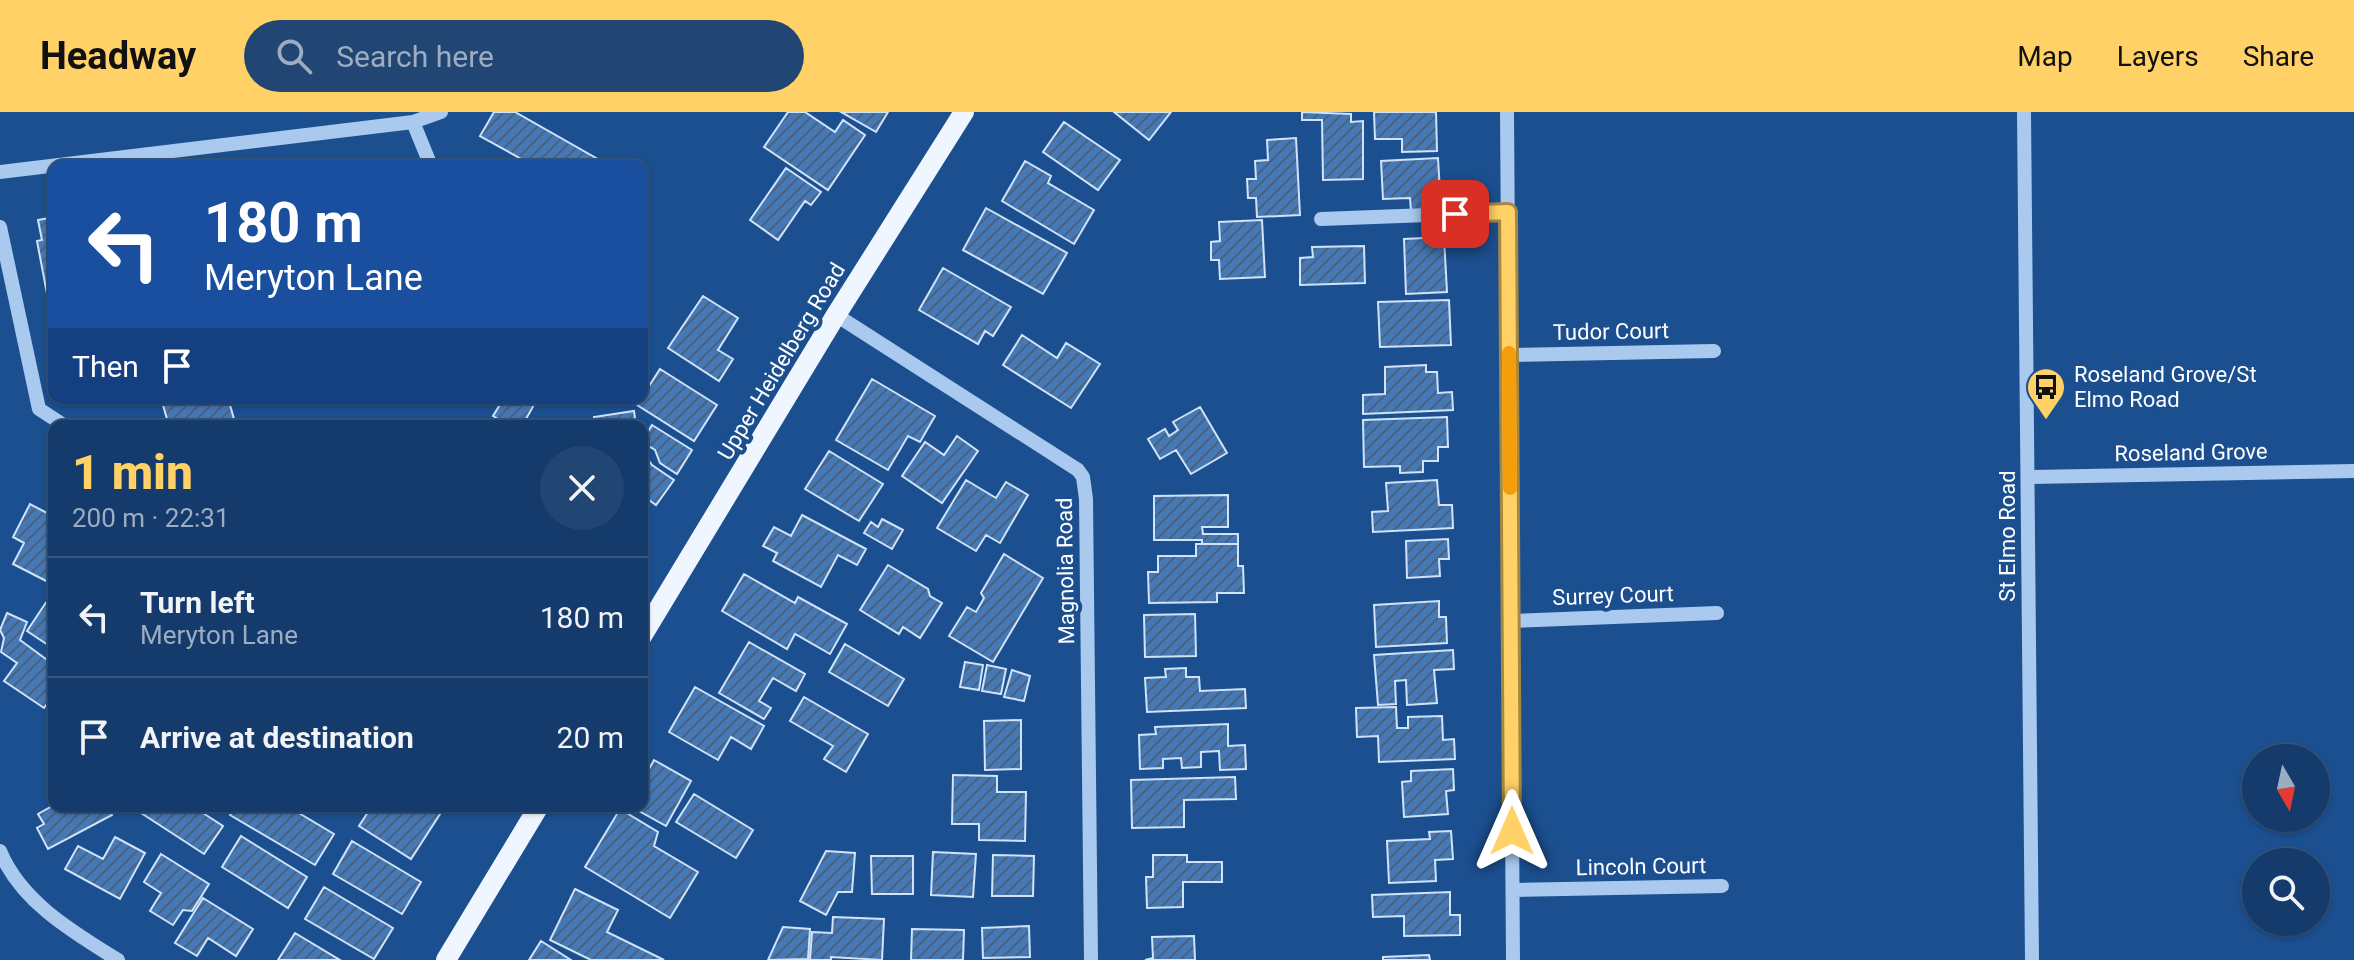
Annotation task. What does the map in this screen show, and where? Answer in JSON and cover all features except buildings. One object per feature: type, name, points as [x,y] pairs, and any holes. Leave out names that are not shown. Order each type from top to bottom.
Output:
[{"type":"main road","name":"Upper Heidelberg Road","points":[[648,626],[836,315],[964,112]]},
{"type":"main road","points":[[446,960],[535,812]]},
{"type":"street","points":[[99,160],[413,122],[441,112]]},
{"type":"street","points":[[1507,112],[1513,960]]},
{"type":"street","name":"St Elmo Road","points":[[2024,112],[2032,960]]},
{"type":"street","points":[[413,122],[429,160]]},
{"type":"street","points":[[0,172],[48,166]]},
{"type":"street","points":[[1321,219],[1508,212]]},
{"type":"street","points":[[0,227],[39,409],[56,420]]},
{"type":"street","name":"Magnolia Road","points":[[836,315],[1071,465],[1083,477],[1086,499],[1091,960]]},
{"type":"street","name":"Tudor Court","points":[[1509,355],[1714,351]]},
{"type":"street","name":"Roseland Grove","points":[[2029,477],[2354,471]]},
{"type":"street","name":"Surrey Court","points":[[1511,621],[1717,613]]},
{"type":"street","points":[[0,851],[29,895],[65,927],[118,960]]},
{"type":"street","name":"Lincoln Court","points":[[1513,890],[1722,886]]},
{"type":"slow traffic","points":[[1509,353],[1510,488]]},
{"type":"place","name":"Roseland Grove/St Elmo Road","points":[[2046,421]]},
{"type":"route","points":[[1455,214],[1508,212],[1512,831]]}]
